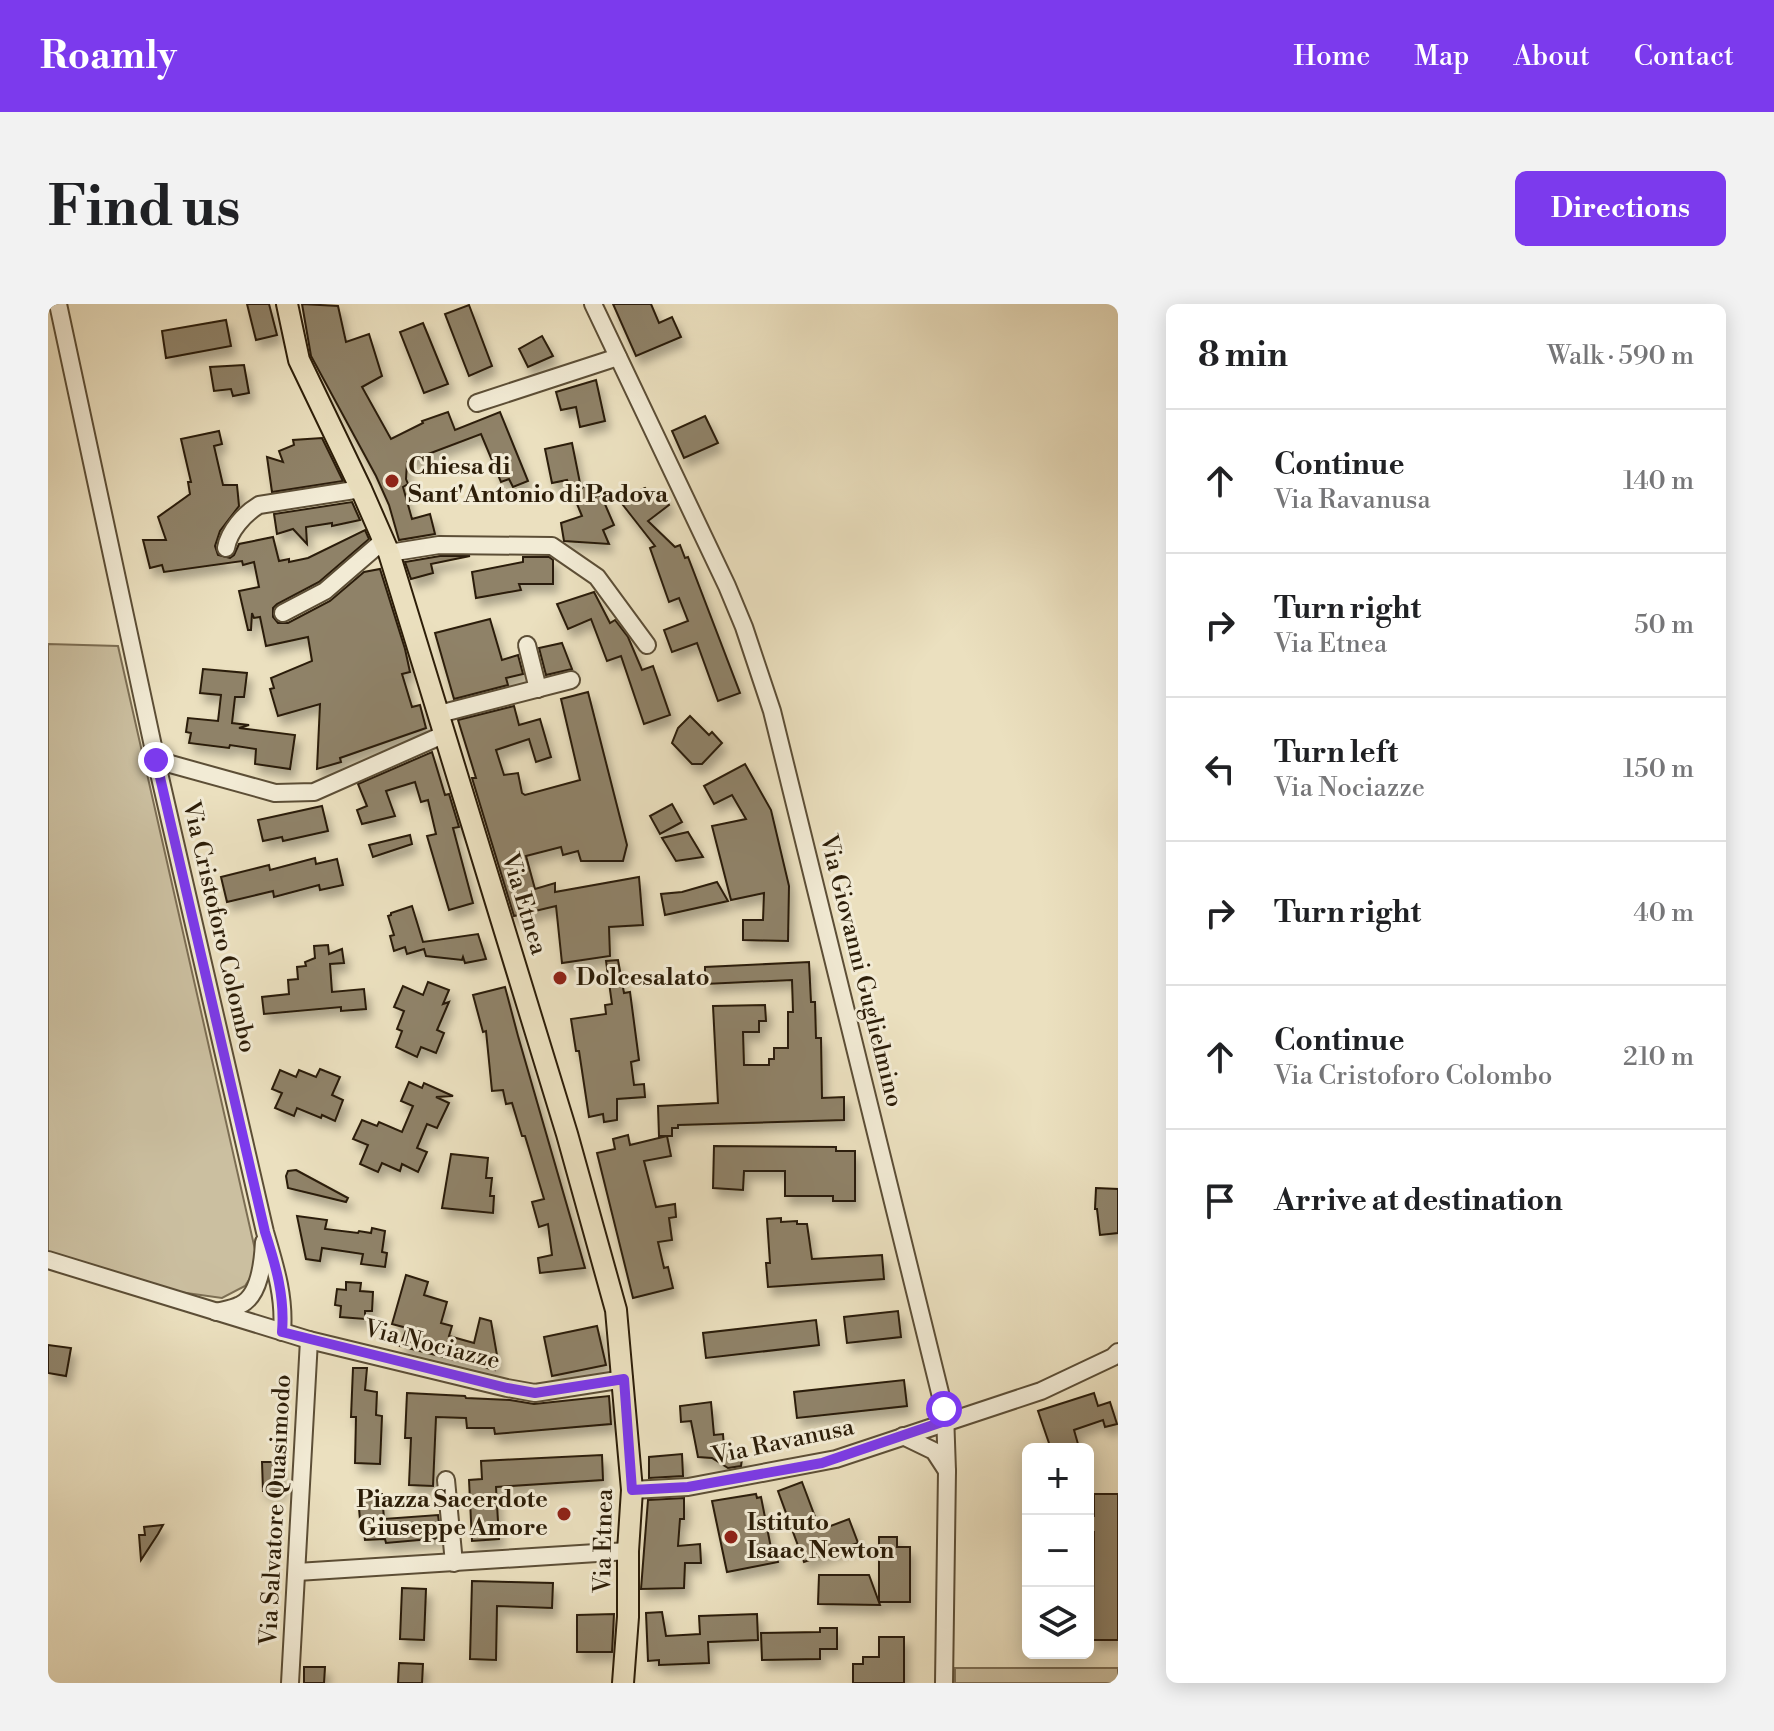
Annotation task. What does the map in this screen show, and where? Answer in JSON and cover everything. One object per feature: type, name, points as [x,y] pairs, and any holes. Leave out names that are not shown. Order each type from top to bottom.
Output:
[{"type":"main road","name":"Via Etnea","points":[[287,304],[299,360],[386,546],[567,1134],[612,1292],[624,1379],[632,1490],[623,1683]]},
{"type":"street","name":"Via Cristoforo Colombo","points":[[58,304],[122,635],[156,760],[265,1232],[277,1271],[282,1301],[282,1332]]},
{"type":"street","name":"Via Giovanni Guglielmino","points":[[593,304],[727,586],[759,669],[935,1368],[945,1421],[944,1683]]},
{"type":"street","points":[[477,403],[618,357]]},
{"type":"street","points":[[226,548],[228,537],[259,505],[361,489]]},
{"type":"street","points":[[283,613],[325,591],[386,546],[552,546],[597,577],[647,645]]},
{"type":"street","points":[[527,645],[538,689]]},
{"type":"street","points":[[439,714],[571,680]]},
{"type":"street","points":[[156,760],[275,793],[314,792],[445,734]]},
{"type":"street","points":[[216,1312],[243,1304],[256,1286],[263,1259],[265,1232]]},
{"type":"street","name":"Via Nociazze","points":[[48,1260],[309,1340],[535,1393],[624,1379]]},
{"type":"street","points":[[243,1304],[251,1323]]},
{"type":"street","name":"Via Salvatore Quasimodo","points":[[290,1683],[309,1340]]},
{"type":"street","name":"Via Ravanusa","points":[[632,1490],[688,1487],[836,1459],[1041,1391],[1116,1357]]},
{"type":"street","points":[[903,1436],[934,1451],[947,1471]]},
{"type":"street","points":[[446,1480],[454,1563]]},
{"type":"street","points":[[297,1572],[628,1551]]},
{"type":"shaded area","points":[[48,644],[118,646],[256,1254],[252,1275],[245,1286],[222,1298],[172,1291],[48,1254]]},
{"type":"shaded area","points":[[955,1668],[1118,1668],[1118,1683],[955,1683]]},
{"type":"building","points":[[247,304],[269,304],[277,335],[256,340]]},
{"type":"building","points":[[302,304],[338,306],[346,342],[369,334],[382,376],[362,387],[391,439],[422,421],[448,412],[455,430],[500,412],[528,481],[513,487],[509,479],[501,482],[481,434],[407,462],[408,484],[403,487],[412,519],[430,514],[435,534],[399,540],[389,505],[376,476],[311,356]]},
{"type":"building","points":[[613,304],[651,304],[659,323],[672,317],[681,337],[636,356]]},
{"type":"building","points":[[469,305],[492,366],[469,376],[445,314]]},
{"type":"building","points":[[226,320],[231,346],[166,358],[162,331]]},
{"type":"building","points":[[423,323],[448,384],[424,393],[400,332]]},
{"type":"building","points":[[542,336],[553,356],[528,367],[519,349]]},
{"type":"building","points":[[244,365],[249,393],[233,396],[231,389],[214,391],[210,367]]},
{"type":"building","points":[[596,380],[605,421],[580,427],[576,407],[561,410],[556,392]]},
{"type":"building","points":[[705,416],[718,443],[684,458],[672,431]]},
{"type":"building","points":[[219,431],[222,444],[214,446],[223,485],[237,485],[239,506],[220,531],[215,546],[218,555],[230,558],[239,544],[273,537],[279,561],[289,559],[289,562],[308,558],[365,530],[369,539],[319,582],[277,604],[273,608],[273,617],[278,623],[288,623],[330,601],[364,572],[380,569],[410,672],[402,674],[412,707],[420,705],[426,728],[317,769],[320,704],[278,716],[270,689],[274,688],[271,678],[312,661],[308,637],[266,646],[260,617],[254,618],[252,613],[251,630],[248,630],[239,591],[259,587],[254,562],[164,572],[162,565],[150,568],[143,540],[166,540],[158,517],[190,494],[188,482],[191,482],[181,439]]},
{"type":"building","points":[[322,438],[343,481],[272,492],[267,457],[283,462],[279,451],[294,445],[293,440]]},
{"type":"building","points":[[572,443],[581,488],[586,486],[591,498],[601,495],[614,525],[603,530],[609,544],[564,541],[561,523],[582,516],[567,480],[552,483],[545,449]]},
{"type":"building","points":[[645,488],[652,495],[661,490],[669,505],[648,521],[675,547],[680,545],[685,558],[688,557],[740,693],[718,701],[697,643],[672,652],[664,630],[688,621],[679,598],[669,602],[650,548],[655,546],[619,500]]},
{"type":"building","points":[[352,502],[360,520],[306,527],[307,544],[293,529],[277,534],[274,514]]},
{"type":"building","points":[[440,556],[470,556],[431,564],[433,573],[411,579],[405,562]]},
{"type":"building","points":[[523,557],[549,557],[553,560],[553,584],[519,584],[521,590],[476,598],[472,572],[523,562]]},
{"type":"building","points":[[594,592],[610,623],[615,620],[628,637],[642,670],[653,666],[670,715],[644,724],[621,656],[607,661],[591,619],[568,629],[557,604]]},
{"type":"building","points":[[490,619],[502,660],[518,655],[523,674],[506,678],[508,685],[454,699],[435,633]]},
{"type":"building","points":[[562,643],[572,669],[546,675],[539,648]]},
{"type":"building","points":[[203,669],[247,673],[244,697],[235,697],[232,723],[249,725],[239,728],[295,735],[290,769],[255,764],[256,749],[189,743],[191,733],[186,732],[188,718],[218,721],[221,695],[200,693]]},
{"type":"building","points":[[588,692],[627,845],[623,861],[581,861],[578,851],[563,855],[561,847],[526,856],[535,889],[555,883],[555,892],[639,877],[643,925],[609,927],[610,956],[562,963],[556,906],[514,916],[472,778],[476,778],[458,720],[514,706],[519,725],[540,719],[551,757],[536,762],[529,739],[496,750],[504,775],[518,773],[525,795],[580,780],[561,699]]},
{"type":"building","points":[[690,716],[722,743],[702,764],[692,764],[672,743],[678,728]]},
{"type":"building","points":[[432,752],[459,827],[453,828],[473,903],[449,910],[427,836],[436,834],[428,800],[421,802],[415,782],[386,791],[395,816],[362,824],[357,810],[367,806],[358,784]]},
{"type":"building","points":[[745,764],[771,810],[789,886],[788,941],[743,940],[743,920],[763,920],[764,893],[731,900],[712,826],[746,819],[732,795],[714,804],[704,786]]},
{"type":"building","points":[[672,804],[682,822],[660,834],[650,816]]},
{"type":"building","points":[[322,806],[328,831],[283,841],[282,837],[263,841],[258,820]]},
{"type":"building","points":[[688,832],[703,857],[676,861],[662,838]]},
{"type":"building","points":[[410,835],[412,844],[373,857],[369,845]]},
{"type":"building","points":[[315,858],[316,864],[337,859],[343,885],[320,890],[319,885],[274,897],[273,891],[227,902],[221,877],[269,865],[270,870]]},
{"type":"building","points":[[717,882],[728,901],[665,915],[661,894],[682,892]]},
{"type":"building","points":[[412,906],[423,942],[478,934],[486,959],[465,963],[463,957],[462,960],[426,956],[424,949],[407,954],[405,947],[394,951],[390,936],[394,935],[388,916]]},
{"type":"building","points":[[328,945],[329,954],[342,949],[344,963],[330,964],[332,992],[364,989],[366,1009],[341,1011],[341,1007],[264,1014],[262,997],[289,994],[288,980],[298,979],[297,967],[306,966],[305,962],[315,958],[314,946]]},
{"type":"building","points":[[618,960],[624,993],[630,992],[639,1060],[631,1062],[634,1085],[644,1084],[645,1097],[617,1099],[617,1120],[604,1122],[603,1114],[589,1117],[571,1019],[606,1014],[605,1005],[612,1004],[606,961]]},
{"type":"building","points":[[809,962],[816,1038],[821,1038],[822,1098],[844,1097],[844,1120],[678,1125],[678,1128],[672,1128],[672,1136],[659,1136],[658,1106],[718,1103],[713,1006],[765,1005],[766,1021],[759,1021],[759,1032],[743,1032],[744,1065],[769,1065],[769,1059],[774,1059],[774,1048],[788,1048],[788,1012],[793,1012],[792,980],[705,984],[705,967]]},
{"type":"building","points":[[428,982],[449,990],[443,1004],[449,1002],[437,1030],[444,1033],[436,1053],[421,1047],[417,1057],[396,1047],[402,1031],[397,1029],[404,1011],[394,1007],[403,986],[423,995]]},
{"type":"building","points":[[505,987],[585,1268],[540,1273],[538,1258],[552,1255],[548,1224],[539,1227],[532,1202],[544,1199],[512,1103],[506,1104],[503,1090],[492,1091],[486,1031],[483,1032],[473,995]]},
{"type":"building","points":[[320,1069],[340,1077],[332,1095],[343,1100],[335,1121],[297,1108],[294,1116],[275,1108],[282,1093],[272,1089],[280,1070],[296,1077],[299,1070],[316,1077]]},
{"type":"building","points":[[409,1082],[422,1088],[424,1083],[453,1096],[436,1097],[449,1103],[437,1128],[427,1124],[417,1148],[427,1152],[418,1172],[402,1164],[400,1171],[382,1163],[378,1172],[360,1164],[368,1145],[353,1139],[362,1120],[377,1126],[379,1122],[402,1132],[413,1106],[401,1101]]},
{"type":"building","points":[[628,1135],[630,1145],[667,1136],[671,1156],[644,1161],[656,1207],[675,1204],[676,1217],[669,1218],[672,1240],[658,1242],[673,1288],[633,1298],[597,1153],[615,1149],[613,1139]]},
{"type":"building","points":[[714,1146],[836,1147],[836,1151],[855,1151],[855,1201],[833,1201],[833,1196],[785,1196],[785,1171],[744,1171],[743,1190],[713,1188]]},
{"type":"building","points":[[451,1154],[488,1158],[486,1178],[492,1178],[490,1196],[494,1196],[493,1213],[442,1208]]},
{"type":"building","points":[[296,1170],[348,1198],[346,1202],[288,1188],[288,1171]]},
{"type":"building","points":[[1096,1188],[1118,1189],[1118,1233],[1100,1235],[1095,1209]]},
{"type":"building","points":[[297,1216],[327,1220],[325,1229],[358,1233],[371,1233],[372,1228],[385,1231],[382,1252],[387,1253],[385,1267],[361,1264],[363,1254],[322,1248],[320,1261],[306,1259]]},
{"type":"building","points":[[781,1218],[781,1222],[807,1224],[812,1259],[882,1255],[884,1279],[768,1287],[767,1219]]},
{"type":"building","points":[[406,1275],[428,1282],[424,1295],[447,1302],[441,1323],[452,1326],[449,1336],[474,1343],[480,1318],[491,1321],[498,1361],[495,1370],[400,1346],[407,1328],[392,1324]]},
{"type":"building","points":[[346,1282],[361,1283],[360,1291],[373,1292],[372,1311],[365,1311],[365,1319],[340,1317],[341,1306],[335,1305],[337,1289],[346,1290]]},
{"type":"building","points":[[898,1311],[901,1337],[847,1343],[844,1317]]},
{"type":"building","points":[[816,1320],[819,1345],[706,1358],[703,1333]]},
{"type":"building","points":[[597,1326],[606,1365],[552,1376],[544,1337]]},
{"type":"building","points":[[48,1345],[71,1348],[66,1376],[48,1373]]},
{"type":"building","points":[[353,1368],[367,1368],[365,1390],[377,1392],[376,1415],[382,1416],[380,1464],[355,1463],[356,1417],[351,1417]]},
{"type":"building","points":[[904,1380],[907,1406],[797,1418],[794,1392]]},
{"type":"building","points":[[407,1393],[534,1404],[609,1396],[611,1424],[495,1434],[494,1428],[467,1428],[466,1418],[436,1417],[433,1486],[409,1485],[411,1438],[405,1438]]},
{"type":"building","points":[[1094,1393],[1098,1406],[1110,1402],[1117,1424],[1105,1427],[1103,1420],[1074,1430],[1078,1443],[1049,1443],[1038,1411]]},
{"type":"building","points":[[711,1402],[714,1435],[723,1434],[724,1448],[742,1459],[741,1466],[728,1468],[712,1458],[698,1457],[691,1421],[681,1422],[680,1406]]},
{"type":"building","points":[[682,1454],[683,1476],[649,1478],[649,1457]]},
{"type":"building","points":[[602,1455],[603,1480],[496,1487],[499,1539],[472,1541],[469,1480],[482,1479],[481,1461]]},
{"type":"building","points":[[262,1462],[280,1462],[281,1491],[263,1491]]},
{"type":"building","points":[[802,1482],[820,1530],[849,1519],[858,1543],[804,1562],[778,1491]]},
{"type":"building","points":[[382,1494],[384,1519],[438,1515],[441,1538],[386,1543],[385,1539],[365,1540],[364,1531],[361,1532],[358,1496]]},
{"type":"building","points":[[756,1494],[757,1498],[761,1497],[771,1548],[775,1547],[778,1562],[727,1572],[712,1501]]},
{"type":"building","points":[[1094,1494],[1118,1494],[1118,1640],[1094,1640]]},
{"type":"building","points":[[684,1498],[684,1519],[680,1519],[678,1546],[700,1544],[701,1563],[685,1563],[684,1588],[641,1589],[648,1500]]},
{"type":"building","points":[[163,1525],[141,1560],[139,1535],[145,1535],[144,1527]]},
{"type":"building","points":[[879,1537],[897,1537],[897,1547],[910,1547],[910,1602],[879,1602]]},
{"type":"building","points":[[819,1575],[869,1575],[880,1605],[818,1604]]},
{"type":"building","points":[[472,1581],[553,1583],[552,1608],[497,1606],[496,1660],[470,1659]]},
{"type":"building","points":[[402,1588],[426,1589],[424,1640],[400,1639]]},
{"type":"building","points":[[662,1612],[666,1636],[700,1634],[699,1616],[757,1614],[758,1640],[708,1642],[709,1663],[659,1665],[659,1660],[648,1661],[646,1613]]},
{"type":"building","points":[[614,1614],[612,1652],[577,1652],[577,1615]]},
{"type":"building","points":[[820,1628],[837,1628],[837,1649],[820,1649],[820,1659],[762,1660],[761,1633],[820,1632]]},
{"type":"building","points":[[879,1637],[904,1637],[904,1683],[853,1683],[853,1664],[863,1664],[863,1657],[879,1657]]},
{"type":"building","points":[[399,1663],[423,1664],[422,1683],[398,1683]]},
{"type":"building","points":[[304,1667],[325,1667],[324,1683],[304,1683]]},
{"type":"place","name":"Chiesa di Sant'Antonio di Padova","points":[[392,481]]},
{"type":"place","name":"Dolcesalato","points":[[560,978]]},
{"type":"place","name":"Piazza Sacerdote Giuseppe Amore","points":[[564,1514]]},
{"type":"place","name":"Istituto Isaac Newton","points":[[731,1537]]},
{"type":"route","points":[[156,760],[265,1232],[277,1271],[282,1301],[282,1332],[535,1393],[624,1379],[632,1490],[688,1487],[822,1463],[945,1421],[944,1409]]}]
